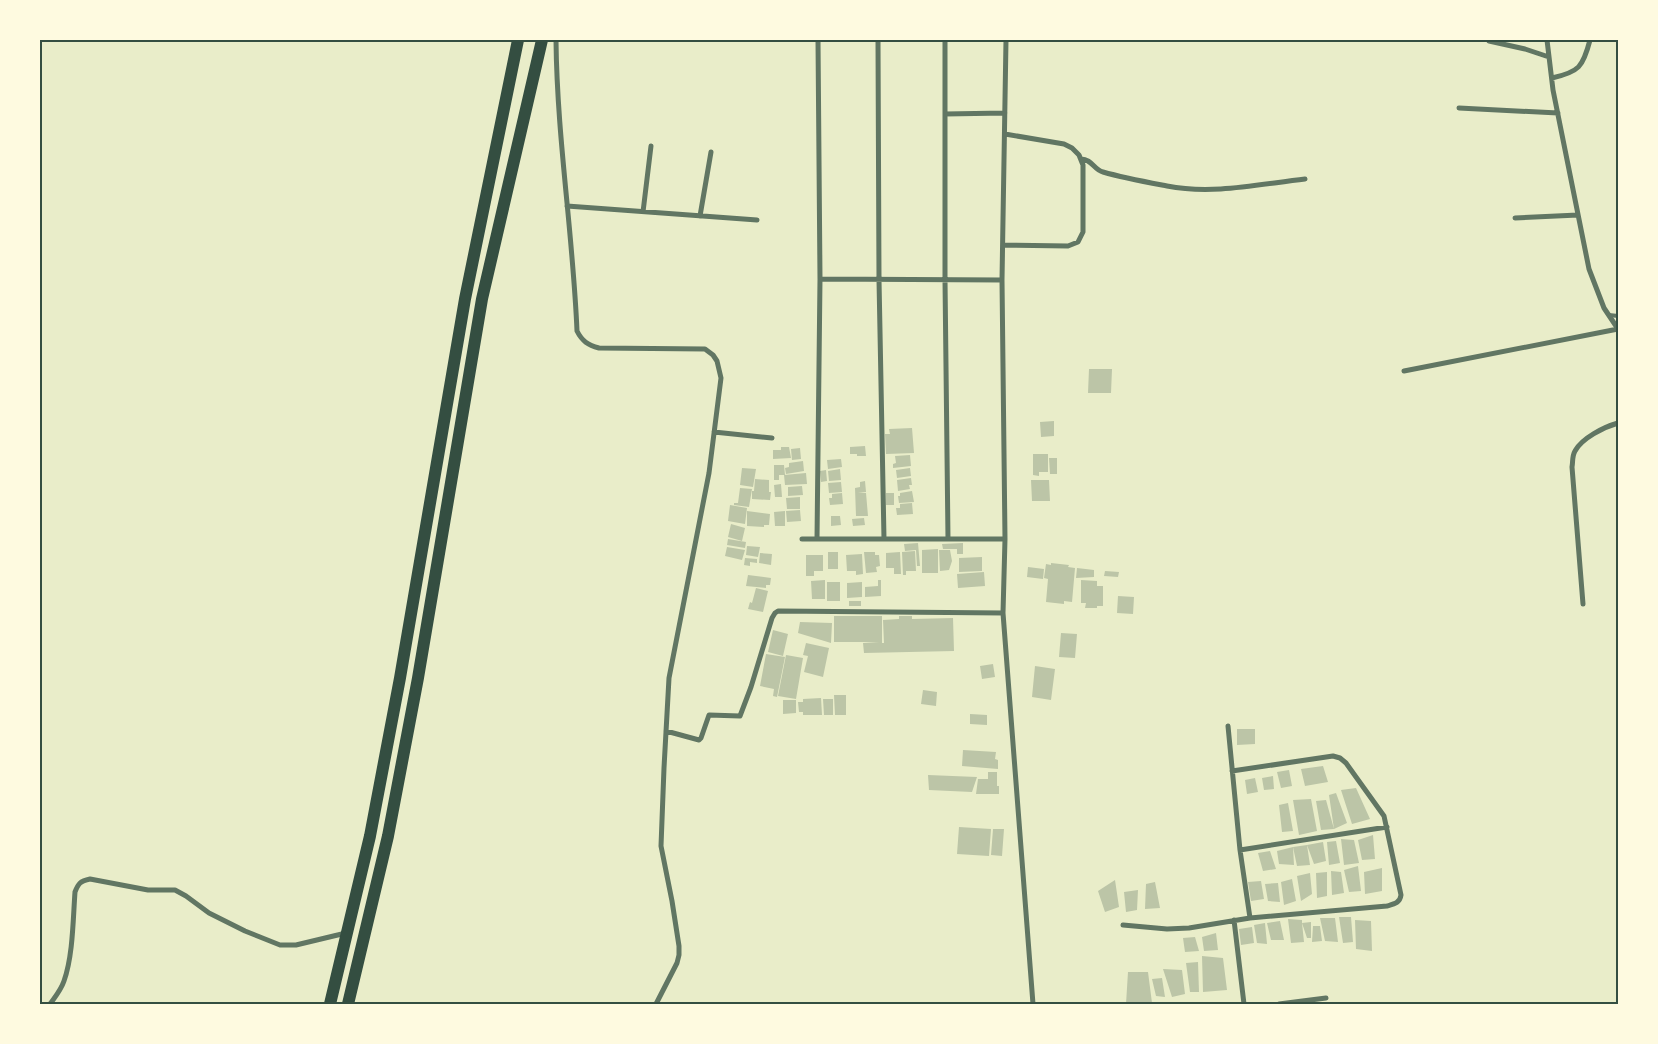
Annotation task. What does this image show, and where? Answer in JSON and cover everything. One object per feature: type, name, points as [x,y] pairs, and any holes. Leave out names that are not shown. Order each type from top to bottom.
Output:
[{"type":"main road","points":[[330,1004],[370,836],[400,678],[465,299],[518,40]]},
{"type":"main road","points":[[348,1004],[388,836],[420,669],[482,300],[542,40]]},
{"type":"main road","points":[[500,128],[520,134]]},
{"type":"street","points":[[556,40],[559,124],[575,278],[577,331],[581,339],[589,345],[599,348],[705,349],[714,355],[720,368],[721,378],[709,473],[669,678],[661,846],[678,937],[679,955],[677,963],[656,1004]]},
{"type":"street","points":[[817,539],[820,279],[818,40]]},
{"type":"street","points":[[878,40],[884,538]]},
{"type":"street","points":[[945,40],[948,539]]},
{"type":"street","points":[[1006,40],[1002,280],[1005,539],[1003,613],[1032,1004]]},
{"type":"street","points":[[1404,371],[1618,329],[1604,308],[1590,269],[1558,114],[1547,40]]},
{"type":"street","points":[[1552,78],[1570,74],[1578,68],[1586,56],[1590,40]]},
{"type":"street","points":[[1489,42],[1526,49],[1549,57]]},
{"type":"street","points":[[1459,108],[1558,114]]},
{"type":"street","points":[[945,114],[1006,113]]},
{"type":"street","points":[[1003,245],[1068,246],[1078,242],[1083,232],[1081,159],[1075,151],[1064,144],[1005,134]]},
{"type":"street","points":[[643,212],[651,146]]},
{"type":"street","points":[[700,216],[711,152]]},
{"type":"street","points":[[1081,159],[1086,159],[1103,172],[1170,187],[1194,190],[1305,179]]},
{"type":"street","points":[[567,206],[757,220]]},
{"type":"street","points":[[1515,218],[1578,215]]},
{"type":"street","points":[[820,279],[1002,280]]},
{"type":"street","points":[[1584,604],[1572,467],[1573,457],[1575,451],[1587,439],[1602,429],[1618,424]]},
{"type":"street","points":[[714,432],[772,438]]},
{"type":"street","points":[[802,538],[1005,539]]},
{"type":"street","points":[[666,732],[699,740],[709,715],[740,716],[752,687],[772,618],[778,611],[1003,613]]},
{"type":"street","points":[[1228,726],[1240,850],[1250,918]]},
{"type":"street","points":[[1123,925],[1167,929],[1189,928],[1250,918],[1387,906],[1400,900],[1402,895],[1384,816],[1356,775],[1340,758],[1333,756],[1232,771]]},
{"type":"street","points":[[1240,850],[1387,827]]},
{"type":"street","points":[[50,1004],[58,994],[64,981],[69,958],[75,892],[82,881],[90,879],[148,890],[175,890],[209,913],[245,931],[280,945],[296,945],[347,933]]},
{"type":"street","points":[[1234,920],[1244,1004]]},
{"type":"street","points":[[1279,1004],[1326,998]]},
{"type":"lane","points":[[1609,315],[1618,316]]},
{"type":"building","points":[[1089,369],[1112,369],[1111,393],[1088,393]]},
{"type":"building","points":[[1054,421],[1054,436],[1041,437],[1040,422]]},
{"type":"building","points":[[912,428],[914,453],[886,454],[885,434],[890,434],[889,429]]},
{"type":"building","points":[[865,446],[866,456],[850,454],[850,447]]},
{"type":"building","points":[[781,447],[789,447],[791,458],[773,459],[773,450],[781,450]]},
{"type":"building","points":[[800,448],[801,459],[792,460],[791,449]]},
{"type":"building","points":[[1033,454],[1048,454],[1048,472],[1039,472],[1039,476],[1033,475]]},
{"type":"building","points":[[910,455],[911,466],[893,468],[893,464],[896,463],[895,456]]},
{"type":"building","points":[[1049,458],[1057,458],[1057,474],[1050,474]]},
{"type":"building","points":[[841,459],[842,467],[828,469],[827,460]]},
{"type":"building","points":[[803,461],[804,471],[786,474],[785,468],[789,467],[789,463]]},
{"type":"building","points":[[774,465],[784,465],[785,475],[779,475],[779,480],[774,480]]},
{"type":"building","points":[[742,468],[756,469],[753,487],[740,485]]},
{"type":"building","points":[[910,468],[911,476],[897,478],[896,470]]},
{"type":"building","points":[[840,469],[841,480],[829,481],[828,471]]},
{"type":"building","points":[[826,470],[827,481],[821,482],[820,471]]},
{"type":"building","points":[[806,473],[807,484],[785,485],[784,475]]},
{"type":"building","points":[[911,478],[912,485],[909,485],[910,489],[898,491],[897,480]]},
{"type":"building","points":[[755,479],[769,480],[770,500],[752,499]]},
{"type":"building","points":[[1031,480],[1049,480],[1050,501],[1032,501]]},
{"type":"building","points":[[865,481],[866,492],[858,493],[866,493],[868,516],[856,516],[855,488],[860,487],[860,482]]},
{"type":"building","points":[[841,482],[842,492],[829,493],[828,483]]},
{"type":"building","points":[[781,484],[782,497],[775,497],[774,485]]},
{"type":"building","points":[[802,486],[803,495],[788,496],[788,487]]},
{"type":"building","points":[[740,488],[752,489],[749,507],[734,505],[734,503],[738,503]]},
{"type":"building","points":[[912,491],[914,502],[899,503],[898,496],[900,496],[900,493]]},
{"type":"building","points":[[842,493],[843,504],[830,505],[829,498],[832,498],[832,494]]},
{"type":"building","points":[[886,493],[894,493],[894,505],[886,505]]},
{"type":"building","points":[[800,497],[800,509],[787,509],[786,498]]},
{"type":"building","points":[[912,503],[913,514],[897,515],[896,508],[900,508],[900,504]]},
{"type":"building","points":[[730,505],[747,508],[745,524],[728,521]]},
{"type":"building","points":[[800,510],[801,521],[787,522],[786,511]]},
{"type":"building","points":[[747,511],[770,514],[769,525],[764,525],[764,527],[747,526]]},
{"type":"building","points":[[785,511],[785,526],[775,526],[774,512]]},
{"type":"building","points":[[831,516],[840,516],[841,525],[831,526]]},
{"type":"building","points":[[864,518],[865,525],[853,526],[852,519]]},
{"type":"building","points":[[731,524],[745,528],[742,541],[728,537]]},
{"type":"building","points":[[728,539],[746,542],[745,548],[727,545]]},
{"type":"building","points":[[918,543],[920,566],[917,566],[916,550],[905,551],[904,544]]},
{"type":"building","points":[[963,543],[963,554],[957,554],[957,549],[943,549],[942,544]]},
{"type":"building","points":[[747,546],[760,547],[758,557],[746,555]]},
{"type":"building","points":[[727,547],[745,550],[742,560],[725,556]]},
{"type":"building","points":[[938,549],[938,573],[922,573],[922,550]]},
{"type":"building","points":[[939,550],[950,550],[952,561],[949,570],[940,571]]},
{"type":"building","points":[[915,551],[916,571],[906,571],[906,575],[903,575],[902,552]]},
{"type":"building","points":[[828,552],[838,552],[838,569],[828,569]]},
{"type":"building","points":[[864,552],[875,552],[875,555],[879,555],[880,566],[876,567],[877,572],[866,573]]},
{"type":"building","points":[[900,552],[901,574],[894,574],[894,568],[886,568],[886,553]]},
{"type":"building","points":[[760,553],[772,554],[771,565],[759,563]]},
{"type":"building","points":[[862,554],[863,574],[856,575],[856,571],[847,571],[846,555]]},
{"type":"building","points":[[806,555],[823,555],[823,571],[814,571],[814,576],[806,576]]},
{"type":"building","points":[[982,557],[982,571],[959,572],[959,558]]},
{"type":"building","points":[[745,558],[757,559],[757,563],[750,562],[750,566],[744,565]]},
{"type":"building","points":[[1051,563],[1069,565],[1068,567],[1075,568],[1072,602],[1064,601],[1064,604],[1046,602],[1048,579],[1044,578],[1046,564],[1051,565]]},
{"type":"building","points":[[1028,567],[1044,569],[1043,579],[1027,577]]},
{"type":"building","points":[[1077,568],[1094,570],[1094,577],[1076,578]]},
{"type":"building","points":[[1105,571],[1119,572],[1118,577],[1104,576]]},
{"type":"building","points":[[984,572],[985,586],[958,588],[957,574]]},
{"type":"building","points":[[748,575],[771,578],[770,585],[766,585],[766,588],[746,586]]},
{"type":"building","points":[[825,580],[825,599],[812,599],[811,581]]},
{"type":"building","points":[[878,580],[881,580],[881,596],[865,597],[865,587],[878,586]]},
{"type":"building","points":[[1081,580],[1097,581],[1097,586],[1103,586],[1103,606],[1085,608],[1086,603],[1081,603]]},
{"type":"building","points":[[827,582],[840,582],[840,601],[827,601]]},
{"type":"building","points":[[862,582],[862,597],[847,598],[847,583]]},
{"type":"building","points":[[756,588],[768,591],[763,612],[748,609],[750,602],[752,603]]},
{"type":"building","points":[[1118,596],[1134,597],[1133,614],[1117,613]]},
{"type":"building","points":[[849,601],[861,601],[861,606],[849,606]]},
{"type":"building","points":[[834,616],[882,616],[882,643],[884,643],[883,620],[899,619],[899,616],[912,616],[912,619],[953,618],[954,651],[864,653],[863,643],[879,642],[834,642]]},
{"type":"building","points":[[800,622],[832,623],[831,643],[798,633]]},
{"type":"building","points":[[773,630],[788,634],[783,656],[768,652]]},
{"type":"building","points":[[1061,633],[1077,634],[1075,658],[1059,657]]},
{"type":"building","points":[[806,643],[829,648],[823,677],[804,672],[808,656],[803,655]]},
{"type":"building","points":[[766,654],[785,657],[777,697],[773,696],[774,689],[760,686]]},
{"type":"building","points":[[786,655],[803,658],[796,699],[778,696]]},
{"type":"building","points":[[993,664],[995,677],[982,679],[980,666]]},
{"type":"building","points":[[1035,666],[1055,669],[1051,700],[1032,697]]},
{"type":"building","points":[[923,690],[937,692],[936,706],[921,704]]},
{"type":"building","points":[[834,695],[846,695],[846,715],[835,715]]},
{"type":"building","points":[[821,698],[822,715],[803,715],[803,712],[799,712],[798,702],[803,702],[803,699]]},
{"type":"building","points":[[823,699],[833,699],[833,715],[824,715]]},
{"type":"building","points":[[783,700],[796,700],[796,713],[783,714]]},
{"type":"building","points":[[970,714],[987,715],[987,725],[970,724]]},
{"type":"building","points":[[1237,729],[1255,729],[1255,744],[1237,745]]},
{"type":"building","points":[[963,750],[996,752],[995,759],[998,760],[998,769],[962,766]]},
{"type":"building","points":[[1323,766],[1328,782],[1305,786],[1301,769]]},
{"type":"building","points":[[1289,770],[1292,786],[1281,788],[1277,772]]},
{"type":"building","points":[[988,772],[997,772],[999,794],[976,794],[978,779],[988,779]]},
{"type":"building","points":[[928,775],[977,777],[972,792],[929,790]]},
{"type":"building","points":[[1273,776],[1274,789],[1264,790],[1262,778]]},
{"type":"building","points":[[1255,778],[1258,792],[1247,794],[1245,780]]},
{"type":"building","points":[[1356,788],[1370,819],[1352,824],[1341,790]]},
{"type":"building","points":[[1336,793],[1347,823],[1334,829],[1329,795]]},
{"type":"building","points":[[1311,799],[1317,831],[1299,835],[1293,800]]},
{"type":"building","points":[[1326,800],[1334,829],[1321,830],[1316,801]]},
{"type":"building","points":[[1288,803],[1293,831],[1282,832],[1279,805]]},
{"type":"building","points":[[959,827],[991,829],[989,856],[957,854]]},
{"type":"building","points":[[993,829],[1004,829],[1002,856],[991,855]]},
{"type":"building","points":[[1373,835],[1375,859],[1362,860],[1358,840]]},
{"type":"building","points":[[1341,839],[1354,840],[1359,863],[1344,865]]},
{"type":"building","points":[[1336,841],[1340,863],[1329,865],[1327,842]]},
{"type":"building","points":[[1323,842],[1326,861],[1314,864],[1307,845]]},
{"type":"building","points":[[1307,845],[1310,865],[1297,866],[1293,847]]},
{"type":"building","points":[[1293,847],[1294,865],[1279,864],[1277,851]]},
{"type":"building","points":[[1270,851],[1276,869],[1263,871],[1258,853]]},
{"type":"building","points":[[1358,866],[1361,891],[1349,892],[1344,870]]},
{"type":"building","points":[[1382,868],[1382,891],[1365,894],[1364,872]]},
{"type":"building","points":[[1331,871],[1341,872],[1344,893],[1332,895]]},
{"type":"building","points":[[1327,872],[1327,896],[1317,898],[1316,873]]},
{"type":"building","points":[[1310,873],[1312,894],[1301,901],[1297,876]]},
{"type":"building","points":[[1292,879],[1296,901],[1284,905],[1281,882]]},
{"type":"building","points":[[1115,880],[1119,907],[1105,912],[1098,891]]},
{"type":"building","points":[[1261,881],[1264,899],[1251,901],[1248,882]]},
{"type":"building","points":[[1155,882],[1160,908],[1145,909],[1146,884]]},
{"type":"building","points":[[1278,883],[1280,902],[1268,901],[1265,884]]},
{"type":"building","points":[[1138,890],[1137,910],[1126,912],[1124,892]]},
{"type":"building","points":[[1339,917],[1351,917],[1353,942],[1343,943]]},
{"type":"building","points":[[1320,918],[1335,918],[1338,942],[1325,941]]},
{"type":"building","points":[[1288,919],[1302,920],[1304,942],[1291,943]]},
{"type":"building","points":[[1355,920],[1371,921],[1372,951],[1356,949]]},
{"type":"building","points":[[1280,921],[1284,940],[1271,940],[1267,923]]},
{"type":"building","points":[[1311,922],[1311,938],[1307,938],[1302,923]]},
{"type":"building","points":[[1265,923],[1267,944],[1257,943],[1254,925]]},
{"type":"building","points":[[1313,926],[1320,926],[1322,941],[1312,942]]},
{"type":"building","points":[[1252,927],[1254,943],[1241,945],[1239,929]]},
{"type":"building","points":[[1216,933],[1218,950],[1204,951],[1202,937]]},
{"type":"building","points":[[1195,937],[1199,951],[1185,952],[1183,938]]},
{"type":"building","points":[[1202,956],[1223,958],[1227,990],[1203,992]]},
{"type":"building","points":[[1198,962],[1199,992],[1190,992],[1186,963]]},
{"type":"building","points":[[1163,969],[1182,970],[1185,994],[1172,997]]},
{"type":"building","points":[[1128,972],[1148,972],[1152,1003],[1126,1004]]},
{"type":"building","points":[[1162,978],[1165,997],[1156,996],[1152,979]]}]
